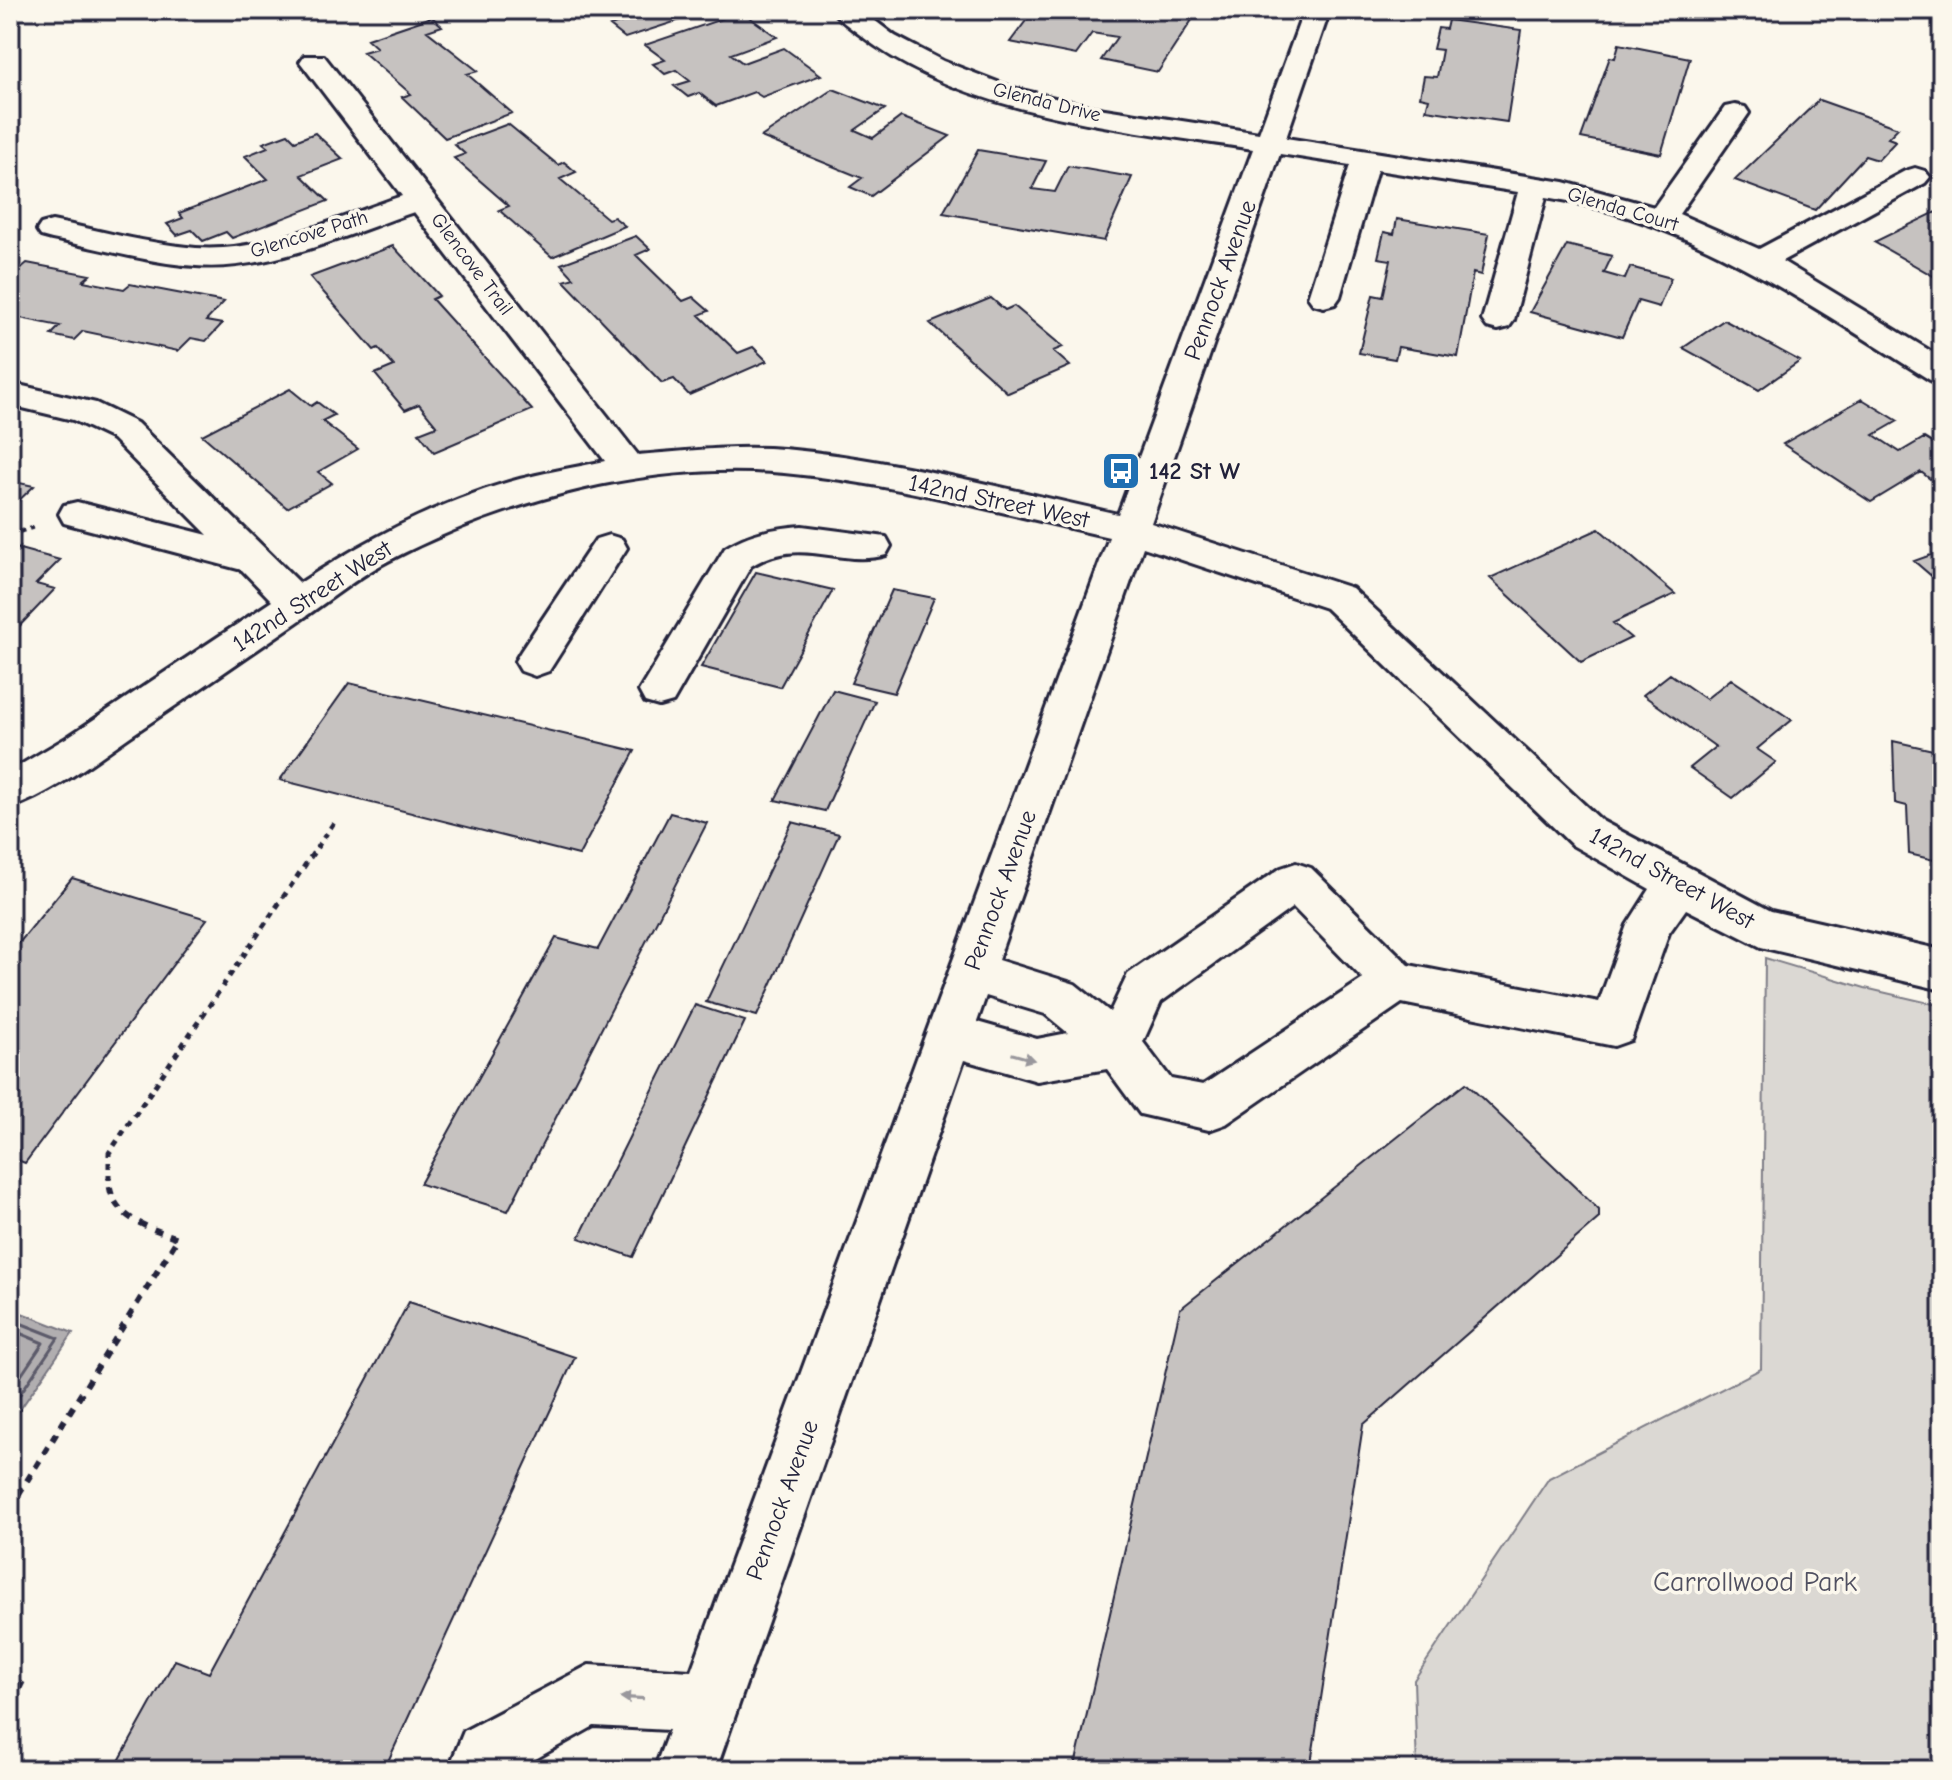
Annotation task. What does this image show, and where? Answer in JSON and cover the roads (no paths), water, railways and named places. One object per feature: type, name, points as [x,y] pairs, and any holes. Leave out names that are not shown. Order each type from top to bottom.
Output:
[{"type":"street","name":"Glenda Drive","points":[[845,10],[886,42],[933,67],[1004,94],[1092,115],[1269,143]]},
{"type":"street","name":"Pennock Avenue","points":[[685,1770],[1317,10]]},
{"type":"street","name":"Glencove Trail","points":[[314,62],[629,468]]},
{"type":"street","points":[[1661,218],[1735,113]]},
{"type":"street","name":"Glenda Court","points":[[1269,143],[1564,191],[1661,218],[1760,261],[1942,373]]},
{"type":"street","points":[[1324,297],[1366,159]]},
{"type":"street","points":[[1760,261],[1915,177]]},
{"type":"street","points":[[1498,320],[1534,187]]},
{"type":"street","name":"Glencove Path","points":[[52,230],[196,257],[217,258],[257,252],[423,199]]},
{"type":"street","points":[[1908,352],[1942,332]]},
{"type":"street","points":[[10,394],[84,411],[125,431],[298,604]]},
{"type":"street","name":"142nd Street West","points":[[10,791],[81,749],[372,553],[454,515],[517,492],[629,468],[731,460],[814,464],[912,481],[1130,529],[1339,598],[1587,833],[1761,928],[1942,970]]},
{"type":"street","points":[[77,514],[256,561]]},
{"type":"street","points":[[659,691],[738,557],[754,545],[791,539],[873,546]]},
{"type":"street","points":[[535,661],[609,548]]},
{"type":"street","points":[[1118,1046],[1144,988],[1296,881],[1396,982],[1614,1025],[1649,925],[1680,883]]},
{"type":"street","points":[[971,972],[1059,998],[1118,1046],[1157,1098],[1209,1108],[1396,982]]},
{"type":"street","points":[[948,1035],[1037,1060],[1118,1046]]},
{"type":"street","points":[[479,1770],[486,1753],[589,1695],[710,1702]]},
{"type":"water","points":[[14,1310],[73,1333],[10,1424],[10,1315]]},
{"type":"place","name":"142 St W","points":[[1121,471]]},
{"type":"park label","name":"Carrollwood Park","points":[[1755,1582]]}]
